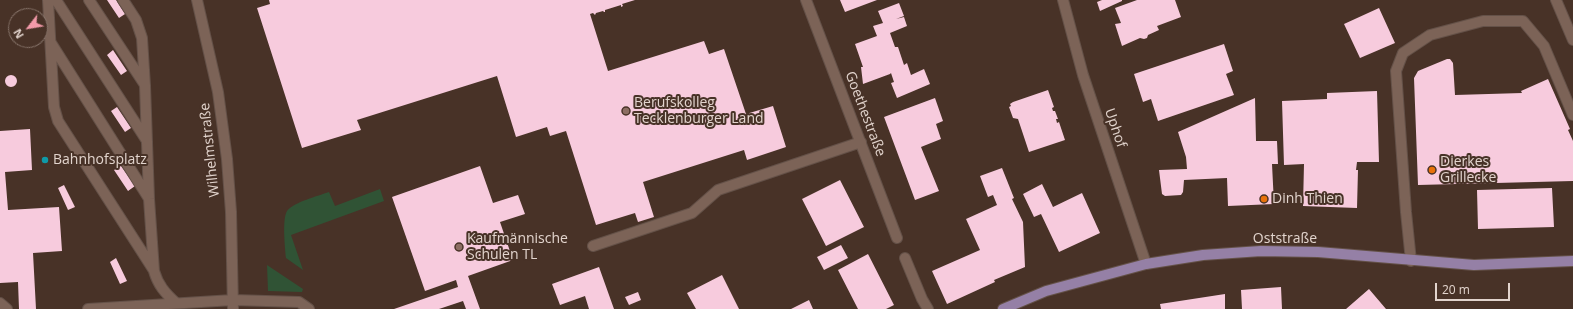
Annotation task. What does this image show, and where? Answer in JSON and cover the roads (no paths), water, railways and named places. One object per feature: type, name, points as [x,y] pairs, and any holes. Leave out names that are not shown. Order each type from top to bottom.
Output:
[{"type":"main road","name":"Oststraße","points":[[1003,309],[1046,291],[1146,264],[1203,255],[1260,251],[1318,252],[1411,261],[1474,265],[1573,261]]},
{"type":"street","points":[[48,0],[54,107],[58,120],[154,271]]},
{"type":"street","points":[[56,0],[147,141]]},
{"type":"street","points":[[89,0],[146,86]]},
{"type":"street","points":[[123,0],[136,20],[142,38],[146,86],[149,199],[154,271],[157,282],[165,294],[176,302]]},
{"type":"street","name":"Wilhelmstraße","points":[[197,0],[218,92],[228,159],[233,304]]},
{"type":"street","name":"Goethestraße","points":[[806,0],[898,238]]},
{"type":"street","name":"Uphof","points":[[1063,0],[1083,75],[1146,264]]},
{"type":"street","points":[[1556,0],[1573,40]]},
{"type":"street","points":[[1411,261],[1396,71],[1404,53],[1430,35],[1482,22],[1523,20],[1544,46],[1573,115]]},
{"type":"street","points":[[51,43],[149,199]]},
{"type":"street","points":[[594,246],[692,213],[718,190],[861,142]]},
{"type":"street","points":[[905,258],[922,299],[928,309]]},
{"type":"street","points":[[88,309],[176,302],[233,304],[299,302],[309,309]]},
{"type":"street","points":[[0,303],[8,309]]},
{"type":"place","name":"Berufskolleg Tecklenburger Land","points":[[626,111]]},
{"type":"place","name":"Bahnhofsplatz","points":[[45,160]]},
{"type":"place","name":"Dierkes Grillecke","points":[[1432,170]]},
{"type":"place","name":"Dinh Thien","points":[[1264,199]]},
{"type":"place","name":"Kaufmännische Schulen TL","points":[[459,247]]}]
